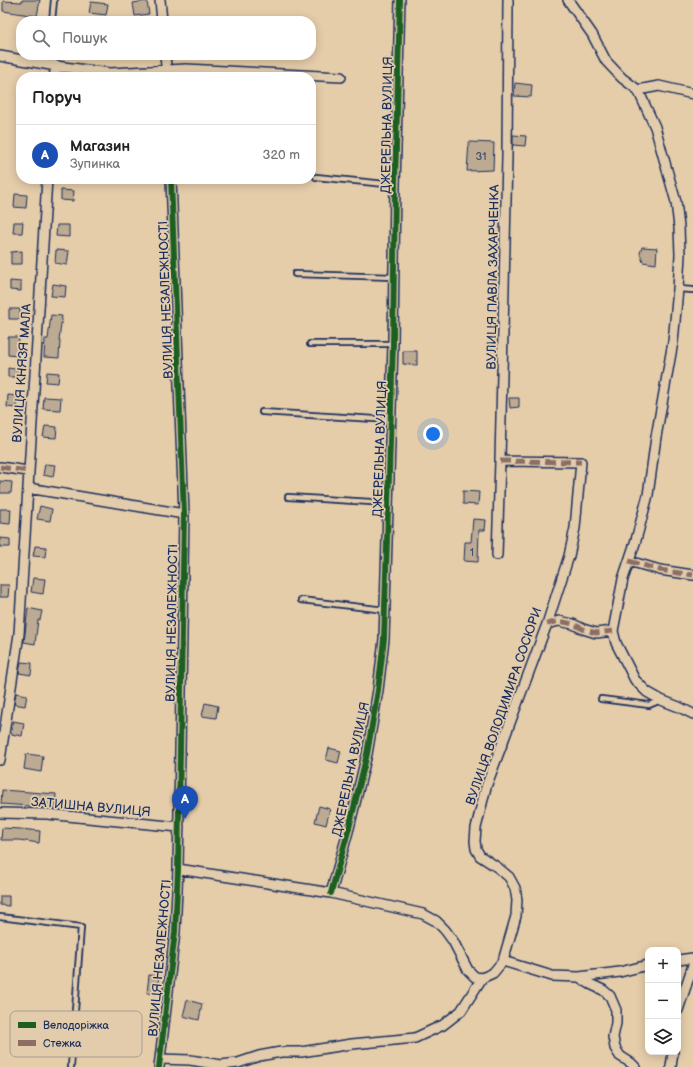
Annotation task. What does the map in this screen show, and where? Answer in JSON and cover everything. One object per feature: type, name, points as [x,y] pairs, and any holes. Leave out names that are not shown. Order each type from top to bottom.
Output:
[{"type":"street","points":[[160,0],[162,16]]},
{"type":"street","name":"ДЖЕРЕЛЬНА ВУЛИЦЯ","points":[[331,893],[367,754],[378,690],[384,638],[393,344],[395,185],[400,0]]},
{"type":"street","name":"ВУЛИЦЯ ПАВЛА ЗАХАРЧЕНКА","points":[[497,555],[507,157],[508,0]]},
{"type":"street","points":[[568,0],[592,34],[606,61],[622,78],[638,90],[655,127],[676,202],[680,255],[673,342],[656,437],[648,495],[623,579],[613,631],[616,643],[635,680],[647,692],[693,714]]},
{"type":"street","points":[[0,56],[16,59]]},
{"type":"street","points":[[22,60],[102,72]]},
{"type":"street","points":[[166,60],[167,72]]},
{"type":"street","points":[[55,72],[56,66]]},
{"type":"street","points":[[175,72],[186,69],[244,72]]},
{"type":"street","points":[[316,76],[340,77]]},
{"type":"street","points":[[638,90],[659,86],[693,94]]},
{"type":"street","name":"ВУЛИЦЯ КНЯЗЯ МАЛА","points":[[0,760],[19,634],[47,184]]},
{"type":"street","name":"ВУЛИЦЯ НЕЗАЛЕЖНОСТІ","points":[[160,1063],[176,932],[184,514],[171,184]]},
{"type":"street","name":"ВУЛИЦЯ ВОЛОДИМИРА СОСЮРИ","points":[[500,461],[582,462],[575,528],[571,549],[547,624],[486,787],[476,828],[476,849],[480,856],[509,877],[515,888],[517,900],[516,916],[503,961]]},
{"type":"street","points":[[0,467],[28,471]]},
{"type":"street","points":[[28,488],[184,514]]},
{"type":"street","points":[[629,561],[660,570],[693,575]]},
{"type":"street","points":[[547,624],[559,621],[573,624],[596,633],[613,631]]},
{"type":"street","name":"ЗАТИШНА ВУЛИЦЯ","points":[[0,813],[47,814],[179,827]]},
{"type":"street","points":[[178,869],[331,893],[423,914],[436,921],[445,930],[453,940],[468,970],[475,977],[482,978]]},
{"type":"street","points":[[681,960],[693,958]]},
{"type":"street","points":[[160,1063],[190,1060],[221,1065],[238,1063],[259,1056],[281,1052],[301,1052],[352,1044],[415,1038],[443,1025],[461,1011],[482,978],[492,973],[503,961],[552,976],[579,977],[620,972],[645,966]]},
{"type":"street","points":[[681,1001],[693,966]]},
{"type":"street","points":[[579,977],[603,990],[610,996],[616,1010],[616,1023],[613,1037],[616,1048],[620,1056],[635,1067]]},
{"type":"street","points":[[670,1067],[672,1055]]},
{"type":"lane","points":[[52,16],[54,0]]},
{"type":"lane","points":[[54,60],[56,66]]},
{"type":"lane","points":[[316,177],[395,185]]},
{"type":"lane","points":[[295,274],[394,277]]},
{"type":"lane","points":[[678,289],[693,290]]},
{"type":"lane","points":[[310,344],[393,344]]},
{"type":"lane","points":[[262,412],[391,420]]},
{"type":"lane","points":[[288,497],[388,503]]},
{"type":"lane","points":[[301,600],[385,610]]},
{"type":"lane","points":[[601,699],[649,704],[661,700]]},
{"type":"lane","points":[[0,917],[81,927],[75,1011]]},
{"type":"lane","points":[[71,1067],[72,1057]]},
{"type":"building","points":[[22,0],[40,0],[37,16],[3,11],[3,1],[22,2]]},
{"type":"building","points":[[147,1],[149,14],[135,16],[133,3]]},
{"type":"building","points":[[91,2],[108,4],[106,15],[89,13]]},
{"type":"building","points":[[515,83],[532,85],[531,97],[514,96]]},
{"type":"building","points":[[513,135],[526,136],[525,146],[513,145]]},
{"type":"building","points":[[469,142],[494,143],[493,170],[467,171]]},
{"type":"building","points":[[61,190],[74,191],[73,201],[61,200]]},
{"type":"building","points":[[15,194],[27,195],[26,208],[14,207]]},
{"type":"building","points":[[14,222],[23,222],[22,233],[13,233]]},
{"type":"building","points":[[57,225],[69,225],[69,237],[56,236]]},
{"type":"building","points":[[642,247],[657,248],[656,264],[643,262],[640,253]]},
{"type":"building","points":[[56,250],[69,251],[67,265],[55,263]]},
{"type":"building","points":[[22,251],[22,264],[11,264],[11,252]]},
{"type":"building","points":[[10,281],[21,282],[21,291],[10,290]]},
{"type":"building","points":[[53,284],[66,286],[65,297],[51,296]]},
{"type":"building","points":[[9,309],[20,309],[20,319],[9,319]]},
{"type":"building","points":[[51,315],[62,316],[59,340],[59,358],[44,357],[45,339],[48,339]]},
{"type":"building","points":[[8,337],[19,337],[18,356],[8,355]]},
{"type":"building","points":[[403,351],[417,351],[417,365],[403,364]]},
{"type":"building","points":[[8,368],[21,370],[21,377],[8,377]]},
{"type":"building","points":[[47,372],[59,373],[58,383],[46,382]]},
{"type":"building","points":[[8,395],[17,396],[16,408],[7,407]]},
{"type":"building","points":[[44,397],[61,398],[60,410],[43,409]]},
{"type":"building","points":[[509,398],[519,398],[519,407],[510,408]]},
{"type":"building","points":[[45,426],[57,427],[56,438],[43,437]]},
{"type":"building","points":[[45,464],[55,465],[53,477],[43,475]]},
{"type":"building","points":[[0,481],[12,482],[11,493],[0,493]]},
{"type":"building","points":[[463,491],[479,492],[478,505],[463,504]]},
{"type":"building","points":[[40,506],[52,509],[50,521],[37,519]]},
{"type":"building","points":[[0,509],[11,509],[10,524],[0,523]]},
{"type":"building","points":[[473,519],[486,520],[485,530],[479,530],[478,562],[464,561],[465,542],[471,542]]},
{"type":"building","points":[[0,538],[10,539],[10,547],[0,547]]},
{"type":"building","points":[[35,546],[46,547],[45,557],[33,556]]},
{"type":"building","points":[[33,578],[45,579],[43,594],[31,592]]},
{"type":"building","points":[[0,585],[9,585],[8,597],[0,597]]},
{"type":"building","points":[[28,608],[42,611],[40,620],[38,620],[35,644],[24,642]]},
{"type":"building","points":[[21,662],[32,663],[31,675],[19,673]]},
{"type":"building","points":[[16,693],[27,695],[25,706],[14,704]]},
{"type":"building","points":[[205,703],[218,706],[216,718],[202,716]]},
{"type":"building","points":[[13,721],[24,723],[22,736],[11,734]]},
{"type":"building","points":[[329,748],[341,751],[338,763],[326,760]]},
{"type":"building","points":[[26,754],[43,756],[41,772],[24,769]]},
{"type":"building","points":[[2,790],[56,794],[55,809],[1,804]]},
{"type":"building","points":[[319,806],[330,809],[326,825],[315,822]]},
{"type":"building","points":[[2,828],[40,831],[39,843],[19,840],[1,840]]},
{"type":"building","points":[[0,896],[9,896],[9,906],[0,905]]},
{"type":"building","points":[[149,975],[159,976],[157,994],[147,993]]},
{"type":"building","points":[[187,1000],[202,1004],[199,1020],[183,1016]]},
{"type":"marked path","points":[[500,461],[581,462]]},
{"type":"marked path","points":[[0,467],[28,471]]},
{"type":"marked path","points":[[629,561],[660,570],[693,575]]},
{"type":"marked path","points":[[547,624],[559,621],[573,624],[596,633],[613,631]]},
{"type":"cycle path","points":[[331,893],[367,754],[378,690],[384,639],[393,344],[395,185],[400,0]]},
{"type":"cycle path","points":[[159,1067],[175,932],[178,869],[184,514],[171,184]]},
{"type":"place","name":"Магазин","points":[[185,819]]}]
